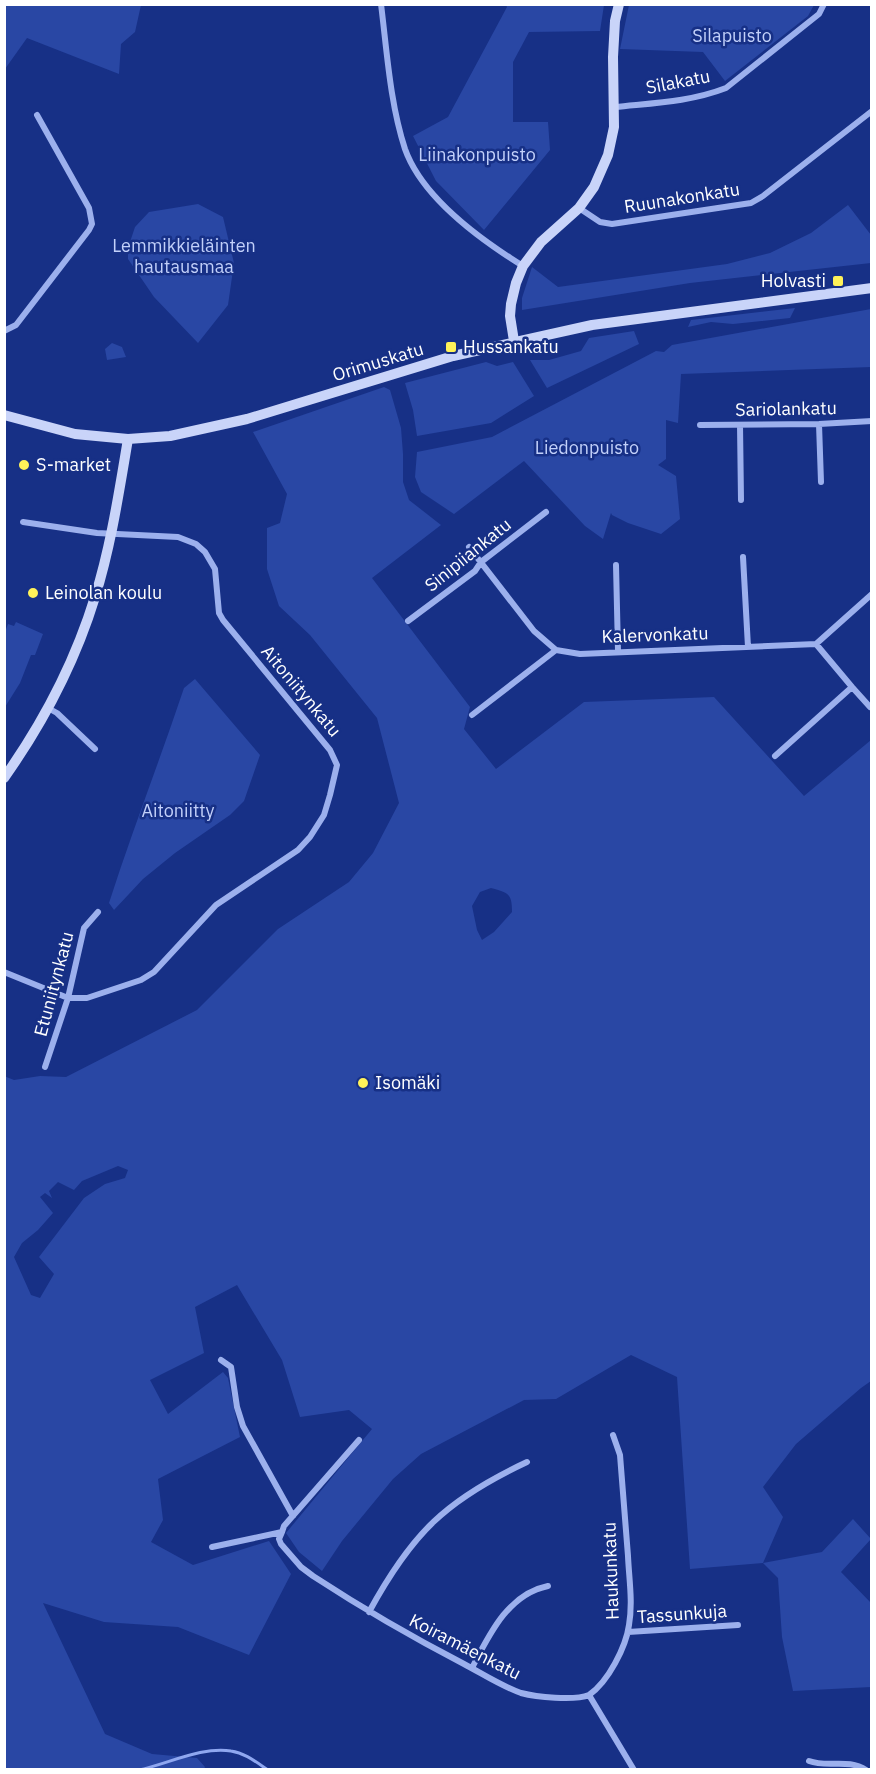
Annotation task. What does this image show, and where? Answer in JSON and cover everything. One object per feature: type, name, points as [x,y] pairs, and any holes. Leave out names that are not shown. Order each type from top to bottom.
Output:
[{"type":"main road","points":[[514,341],[510,316],[511,304],[523,266],[541,242],[579,208],[594,187],[608,155],[612,141],[615,107],[613,57],[615,21],[619,4]]},
{"type":"main road","name":"Orimuskatu","points":[[4,415],[75,434],[128,439],[170,436],[247,419],[453,356],[514,341],[592,325],[872,288]]},
{"type":"main road","points":[[4,778],[40,724],[60,686],[84,626],[100,580],[111,534],[128,439]]},
{"type":"street","points":[[381,4],[394,104],[406,150],[424,184],[445,207],[479,237],[523,266]]},
{"type":"street","name":"Silakatu","points":[[615,107],[677,100],[711,94],[726,88],[819,14],[824,4]]},
{"type":"street","name":"Ruunakonkatu","points":[[579,208],[600,222],[612,224],[751,203],[872,111]]},
{"type":"street","points":[[4,332],[16,325],[92,224],[89,208],[37,114]]},
{"type":"street","name":"Sariolankatu","points":[[700,425],[872,421]]},
{"type":"street","points":[[819,424],[821,482]]},
{"type":"street","points":[[740,425],[741,500]]},
{"type":"street","name":"Sinipiiankatu","points":[[408,621],[546,513]]},
{"type":"street","points":[[23,522],[111,534]]},
{"type":"street","name":"Aitoniitynkatu","points":[[4,972],[68,998],[87,998],[148,976],[216,905],[298,849],[310,837],[324,815],[337,765],[330,750],[219,614],[215,569],[205,552],[196,544],[178,537],[111,534]]},
{"type":"street","points":[[469,548],[534,631],[556,650],[472,715]]},
{"type":"street","points":[[743,557],[747,646]]},
{"type":"street","points":[[616,565],[618,651]]},
{"type":"street","points":[[870,707],[816,644],[872,594]]},
{"type":"street","name":"Kalervonkatu","points":[[556,650],[580,654],[816,644]]},
{"type":"street","points":[[775,756],[852,687]]},
{"type":"street","points":[[48,708],[57,713],[95,749]]},
{"type":"street","name":"Etuniitynkatu","points":[[45,1067],[68,998],[84,928],[98,912]]},
{"type":"street","points":[[221,1360],[231,1367],[237,1407],[243,1426],[293,1516]]},
{"type":"street","name":"Haukunkatu","points":[[589,1695],[597,1689],[620,1652],[628,1632],[631,1606],[620,1455],[613,1435]]},
{"type":"street","points":[[212,1547],[282,1532],[284,1526],[359,1440]]},
{"type":"street","points":[[369,1612],[401,1557],[441,1514],[472,1491],[527,1462]]},
{"type":"street","name":"Koiramäenkatu","points":[[282,1532],[279,1539],[281,1544],[313,1576],[369,1612],[504,1686],[523,1694],[573,1698],[589,1695]]},
{"type":"street","points":[[472,1668],[496,1625],[510,1607],[533,1591],[548,1586]]},
{"type":"street","name":"Tassunkuja","points":[[628,1632],[738,1625]]},
{"type":"street","points":[[589,1695],[634,1770]]},
{"type":"street","points":[[809,1761],[822,1764],[849,1763],[866,1770]]},
{"type":"green space","points":[[5,4],[141,5],[135,32],[121,44],[119,74],[27,38],[5,69]]},
{"type":"green space","name":"Silapuisto","points":[[629,4],[814,5],[808,16],[725,81],[703,52],[620,49]]},
{"type":"green space","name":"Liinakonpuisto","points":[[506,5],[604,5],[600,31],[529,32],[513,62],[513,122],[548,122],[550,150],[484,230],[436,181],[413,136],[448,117],[507,7]]},
{"type":"green space","name":"Lemmikkieläinten hautausmaa","points":[[198,204],[223,217],[234,263],[228,305],[198,343],[154,297],[128,259],[128,248],[135,227],[149,212]]},
{"type":"green space","points":[[848,205],[871,235],[871,263],[690,283],[522,310],[522,298],[532,267],[558,287],[727,264],[770,253],[811,233]]},
{"type":"green space","points":[[795,308],[790,318],[733,324],[711,322],[688,327],[691,320]]},
{"type":"green space","name":"Liedonpuisto","points":[[871,309],[871,367],[681,374],[678,423],[666,420],[666,459],[658,465],[676,476],[680,519],[661,534],[628,523],[611,513],[603,539],[585,526],[524,461],[454,514],[421,492],[415,477],[417,452],[492,437],[656,351],[664,352],[672,345]]},
{"type":"green space","points":[[634,331],[639,344],[547,388],[530,360],[549,360],[581,351],[589,338]]},
{"type":"green space","points":[[112,343],[122,347],[126,357],[107,360],[105,349]]},
{"type":"green space","points":[[486,362],[497,366],[513,362],[534,396],[491,423],[417,436],[413,410],[405,383]]},
{"type":"green space","points":[[384,387],[390,390],[401,428],[403,482],[409,500],[441,525],[372,578],[470,707],[464,729],[496,769],[584,702],[714,697],[804,796],[871,740],[871,1381],[796,1444],[763,1487],[783,1517],[763,1563],[690,1569],[677,1377],[631,1355],[556,1399],[524,1400],[421,1454],[393,1479],[342,1541],[322,1571],[299,1552],[286,1533],[372,1429],[349,1410],[300,1417],[282,1360],[237,1285],[195,1307],[204,1353],[150,1380],[168,1414],[223,1372],[228,1378],[240,1437],[158,1479],[163,1520],[151,1542],[193,1565],[269,1541],[291,1574],[249,1655],[178,1627],[104,1622],[43,1603],[105,1734],[152,1754],[197,1758],[205,1767],[204,1769],[5,1769],[4,1076],[14,1080],[40,1076],[66,1077],[197,1010],[278,929],[349,882],[373,853],[399,803],[377,718],[310,635],[279,606],[267,569],[267,528],[280,523],[287,494],[253,432]],"holes":[[[491,888],[510,897],[512,912],[494,932],[482,940],[477,930],[472,906],[480,892]],[[118,1166],[128,1170],[125,1178],[105,1184],[84,1198],[39,1257],[54,1274],[40,1298],[31,1295],[14,1257],[22,1243],[53,1213],[40,1197],[45,1193],[52,1198],[49,1191],[58,1182],[74,1190],[82,1181]]]},
{"type":"green space","points":[[16,622],[43,634],[35,655],[31,655],[20,683],[5,707],[5,632],[8,624],[14,626]]},
{"type":"green space","name":"Aitoniitty","points":[[195,679],[260,755],[244,801],[230,815],[175,853],[143,879],[114,910],[109,903],[127,849],[184,688]]},
{"type":"green space","points":[[853,1519],[871,1539],[841,1572],[871,1603],[871,1687],[793,1691],[782,1637],[778,1578],[763,1563],[822,1552]]},
{"type":"waterway","points":[[139,1770],[197,1753],[220,1750],[241,1754],[268,1770]]},
{"type":"place","name":"Holvasti","points":[[838,281]]},
{"type":"place","name":"Hussankatu","points":[[451,347]]},
{"type":"place","name":"S-market","points":[[24,465]]},
{"type":"place","name":"Leinolan koulu","points":[[33,593]]},
{"type":"place","name":"Isomäki","points":[[363,1083]]}]
